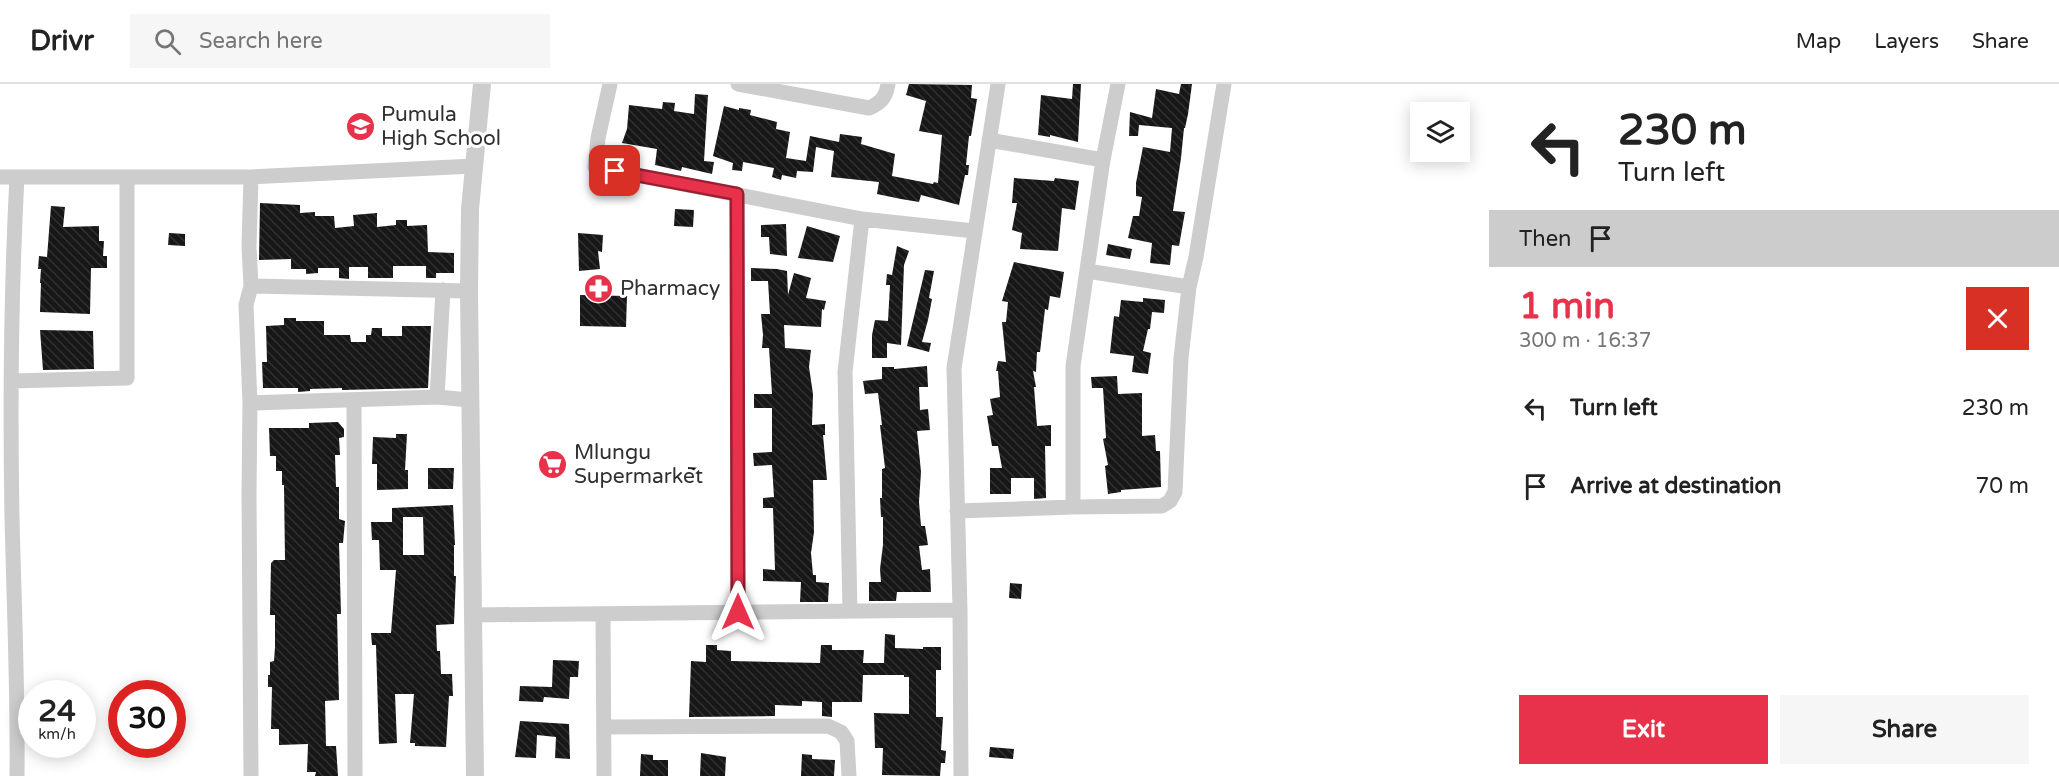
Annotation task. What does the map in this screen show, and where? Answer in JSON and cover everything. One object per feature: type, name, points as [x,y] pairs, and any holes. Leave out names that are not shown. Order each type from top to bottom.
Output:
[{"type":"street","points":[[475,776],[469,291],[470,209],[482,84]]},
{"type":"street","points":[[610,84],[598,138],[595,167],[862,219],[974,231]]},
{"type":"street","points":[[738,84],[869,108],[879,104],[887,93],[888,84]]},
{"type":"street","points":[[961,776],[960,610],[954,368],[998,84]]},
{"type":"street","points":[[1073,507],[1072,366],[1103,160],[1118,84]]},
{"type":"street","points":[[957,511],[1162,506],[1170,501],[1175,492],[1181,358],[1189,287],[1196,257],[1224,84]]},
{"type":"street","points":[[989,140],[1103,160]]},
{"type":"street","points":[[0,177],[251,177],[474,166]]},
{"type":"street","points":[[17,177],[6,290],[11,381],[6,515],[17,680],[17,776]]},
{"type":"street","points":[[11,381],[127,378],[127,177]]},
{"type":"street","points":[[251,177],[249,246],[251,286],[246,305],[250,403],[251,776]]},
{"type":"street","points":[[737,194],[738,612]]},
{"type":"street","points":[[850,611],[845,372],[862,219]]},
{"type":"street","points":[[1087,271],[1189,287]]},
{"type":"street","points":[[251,286],[469,291]]},
{"type":"street","points":[[437,397],[443,290]]},
{"type":"street","points":[[250,403],[437,397],[470,400]]},
{"type":"street","points":[[354,400],[355,776]]},
{"type":"street","points":[[473,615],[960,610]]},
{"type":"street","points":[[603,614],[604,776]]},
{"type":"street","points":[[604,727],[828,726],[841,732],[847,741],[849,776]]},
{"type":"building","points":[[909,84],[972,85],[971,98],[977,99],[971,136],[969,136],[966,165],[969,165],[968,175],[965,175],[959,205],[921,195],[919,202],[877,194],[879,182],[831,177],[834,151],[816,147],[813,172],[797,171],[796,178],[782,175],[781,180],[772,177],[774,168],[743,162],[742,171],[732,170],[733,163],[713,156],[724,106],[751,110],[750,115],[777,122],[776,129],[790,132],[786,158],[806,161],[810,136],[839,142],[840,134],[862,137],[861,144],[895,154],[892,176],[938,183],[942,135],[919,131],[926,101],[906,95]]},
{"type":"building","points":[[1073,84],[1081,84],[1078,142],[1050,135],[1050,137],[1038,135],[1041,95],[1072,99]]},
{"type":"building","points":[[1181,84],[1192,84],[1173,211],[1185,212],[1179,246],[1172,245],[1170,265],[1150,263],[1152,243],[1128,238],[1133,216],[1139,216],[1142,197],[1136,196],[1136,183],[1143,147],[1170,152],[1172,128],[1139,125],[1138,136],[1129,136],[1130,112],[1152,118],[1156,89],[1179,94]]},
{"type":"building","points":[[695,94],[708,95],[704,161],[714,162],[712,174],[682,167],[681,171],[655,165],[657,149],[622,143],[627,129],[629,105],[662,109],[663,102],[675,103],[674,111],[694,114]]},
{"type":"building","points":[[1014,178],[1054,181],[1055,178],[1079,181],[1075,210],[1062,208],[1058,251],[1020,249],[1022,233],[1012,230],[1017,203],[1012,203]]},
{"type":"building","points":[[260,203],[300,205],[300,213],[315,212],[315,216],[334,216],[335,228],[354,226],[353,215],[377,213],[377,227],[396,225],[396,220],[407,220],[407,226],[427,225],[428,252],[454,253],[454,273],[436,273],[436,278],[426,278],[426,266],[393,266],[393,278],[368,278],[368,267],[349,267],[349,279],[339,278],[339,268],[318,268],[318,273],[306,274],[306,269],[291,269],[291,259],[259,260]]},
{"type":"building","points":[[51,206],[65,207],[63,227],[99,226],[99,241],[104,241],[103,256],[107,256],[107,268],[91,268],[90,314],[40,312],[39,256],[47,257]]},
{"type":"building","points":[[675,209],[694,210],[693,227],[674,226]]},
{"type":"building","points":[[786,224],[787,256],[770,254],[769,237],[761,237],[761,225]]},
{"type":"building","points":[[807,226],[840,236],[833,262],[798,258]]},
{"type":"building","points":[[169,233],[185,234],[185,246],[168,245]]},
{"type":"building","points":[[578,233],[603,235],[602,252],[598,251],[600,269],[579,271]]},
{"type":"building","points":[[1108,244],[1132,249],[1130,259],[1106,255]]},
{"type":"building","points":[[897,246],[909,251],[904,265],[901,345],[887,343],[887,358],[872,358],[872,335],[875,320],[888,321],[890,285],[886,285],[887,274],[892,275]]},
{"type":"building","points":[[1014,262],[1064,272],[1060,298],[1050,296],[1048,310],[1045,309],[1040,352],[1037,352],[1036,372],[1033,371],[1036,387],[1034,387],[1037,426],[1051,425],[1051,446],[1045,446],[1046,498],[1034,499],[1034,478],[1011,478],[1011,494],[990,494],[990,468],[1002,468],[998,446],[992,446],[987,416],[993,415],[990,399],[1000,397],[998,371],[996,371],[998,361],[1006,362],[1002,322],[1006,322],[1008,302],[1002,301]]},
{"type":"building","points":[[751,268],[787,271],[788,295],[794,273],[811,278],[806,298],[826,301],[824,310],[822,309],[821,327],[784,325],[785,348],[811,350],[809,367],[813,394],[812,425],[825,424],[825,435],[823,435],[827,480],[813,480],[814,532],[811,553],[816,582],[829,583],[828,602],[800,602],[801,582],[763,581],[763,569],[775,570],[773,508],[763,508],[763,498],[774,497],[772,465],[754,466],[753,453],[772,452],[772,408],[754,408],[754,394],[772,394],[769,348],[762,348],[761,314],[770,314],[768,281],[751,281]]},
{"type":"building","points":[[925,270],[934,271],[929,298],[932,299],[922,342],[931,343],[929,352],[907,346]]},
{"type":"building","points":[[580,295],[627,296],[626,327],[580,326]]},
{"type":"building","points":[[1143,298],[1165,300],[1164,313],[1152,312],[1150,329],[1148,329],[1143,351],[1151,353],[1148,374],[1132,372],[1134,356],[1110,353],[1114,316],[1119,317],[1121,300],[1143,302]]},
{"type":"building","points":[[284,318],[296,318],[296,321],[324,321],[324,335],[350,335],[351,342],[366,342],[366,335],[371,335],[372,328],[382,328],[382,336],[402,336],[402,326],[431,326],[428,388],[342,390],[342,388],[310,389],[310,391],[298,392],[298,388],[263,388],[262,362],[267,362],[266,326],[284,325]]},
{"type":"building","points":[[40,330],[93,331],[94,369],[43,370]]},
{"type":"building","points":[[927,366],[928,387],[919,387],[920,410],[928,409],[930,430],[917,431],[921,472],[919,502],[921,526],[925,526],[928,545],[919,546],[922,570],[930,569],[931,592],[897,592],[896,601],[869,601],[869,582],[881,582],[883,517],[881,517],[880,498],[882,498],[882,469],[885,468],[878,393],[865,394],[863,381],[882,379],[882,367],[894,367],[894,369]]},
{"type":"building","points":[[1117,376],[1118,394],[1142,393],[1142,436],[1155,435],[1156,451],[1160,451],[1161,487],[1121,490],[1121,492],[1108,494],[1105,466],[1108,465],[1103,439],[1106,438],[1103,388],[1092,388],[1091,377]]},
{"type":"building","points":[[338,422],[344,429],[344,437],[339,438],[340,455],[335,455],[336,487],[339,487],[339,519],[345,521],[343,543],[339,543],[341,614],[337,614],[339,700],[325,701],[326,746],[336,746],[338,776],[315,776],[316,772],[307,772],[308,744],[279,745],[279,729],[271,729],[272,687],[268,687],[268,675],[270,675],[270,662],[274,661],[275,615],[270,615],[271,563],[274,560],[285,560],[284,485],[282,485],[282,471],[276,471],[276,456],[270,456],[269,428],[309,428],[309,423]]},
{"type":"building","points":[[396,434],[407,434],[405,470],[408,470],[408,489],[377,490],[377,464],[372,464],[373,437],[396,438]]},
{"type":"building","points":[[688,467],[701,468],[699,485],[688,482]]},
{"type":"building","points":[[428,468],[454,468],[453,489],[428,489]]},
{"type":"building","points":[[453,505],[454,576],[456,576],[454,624],[436,625],[441,674],[452,674],[453,696],[449,696],[446,747],[415,746],[415,743],[410,743],[414,694],[395,694],[397,743],[379,744],[376,645],[372,645],[371,633],[391,633],[396,570],[380,570],[379,540],[372,540],[371,522],[392,522],[392,508]],"holes":[[[403,517],[423,517],[424,555],[403,555]]]},
{"type":"building","points":[[1010,583],[1022,584],[1021,599],[1009,598]]},
{"type":"building","points":[[885,634],[895,635],[895,648],[941,647],[941,670],[936,670],[936,717],[943,717],[941,750],[946,751],[945,763],[941,763],[940,776],[882,775],[883,748],[875,748],[874,713],[909,714],[909,677],[904,677],[904,675],[863,675],[862,702],[832,702],[832,717],[822,716],[822,702],[802,701],[802,706],[775,705],[775,716],[689,717],[691,661],[706,662],[706,645],[717,645],[717,650],[731,651],[731,661],[820,663],[821,645],[832,645],[832,650],[864,650],[863,663],[884,663]]},
{"type":"building","points":[[553,660],[579,661],[578,677],[570,677],[569,699],[544,697],[543,702],[519,701],[520,686],[552,687]]},
{"type":"building","points":[[520,721],[569,724],[570,759],[555,758],[556,737],[537,735],[536,758],[515,757]]},
{"type":"building","points":[[990,747],[1014,749],[1013,759],[989,757]]},
{"type":"building","points":[[701,753],[726,757],[725,776],[700,776]]},
{"type":"building","points":[[641,754],[653,755],[653,760],[668,760],[668,776],[640,776]]},
{"type":"building","points":[[802,754],[812,755],[812,759],[835,760],[834,776],[801,776]]},
{"type":"place","name":"Pumula High School","points":[[360,126]]},
{"type":"place","name":"Pharmacy","points":[[599,288]]},
{"type":"place","name":"Mlungu Supermarket","points":[[553,464]]},
{"type":"route","points":[[615,171],[737,194],[738,612]]}]
